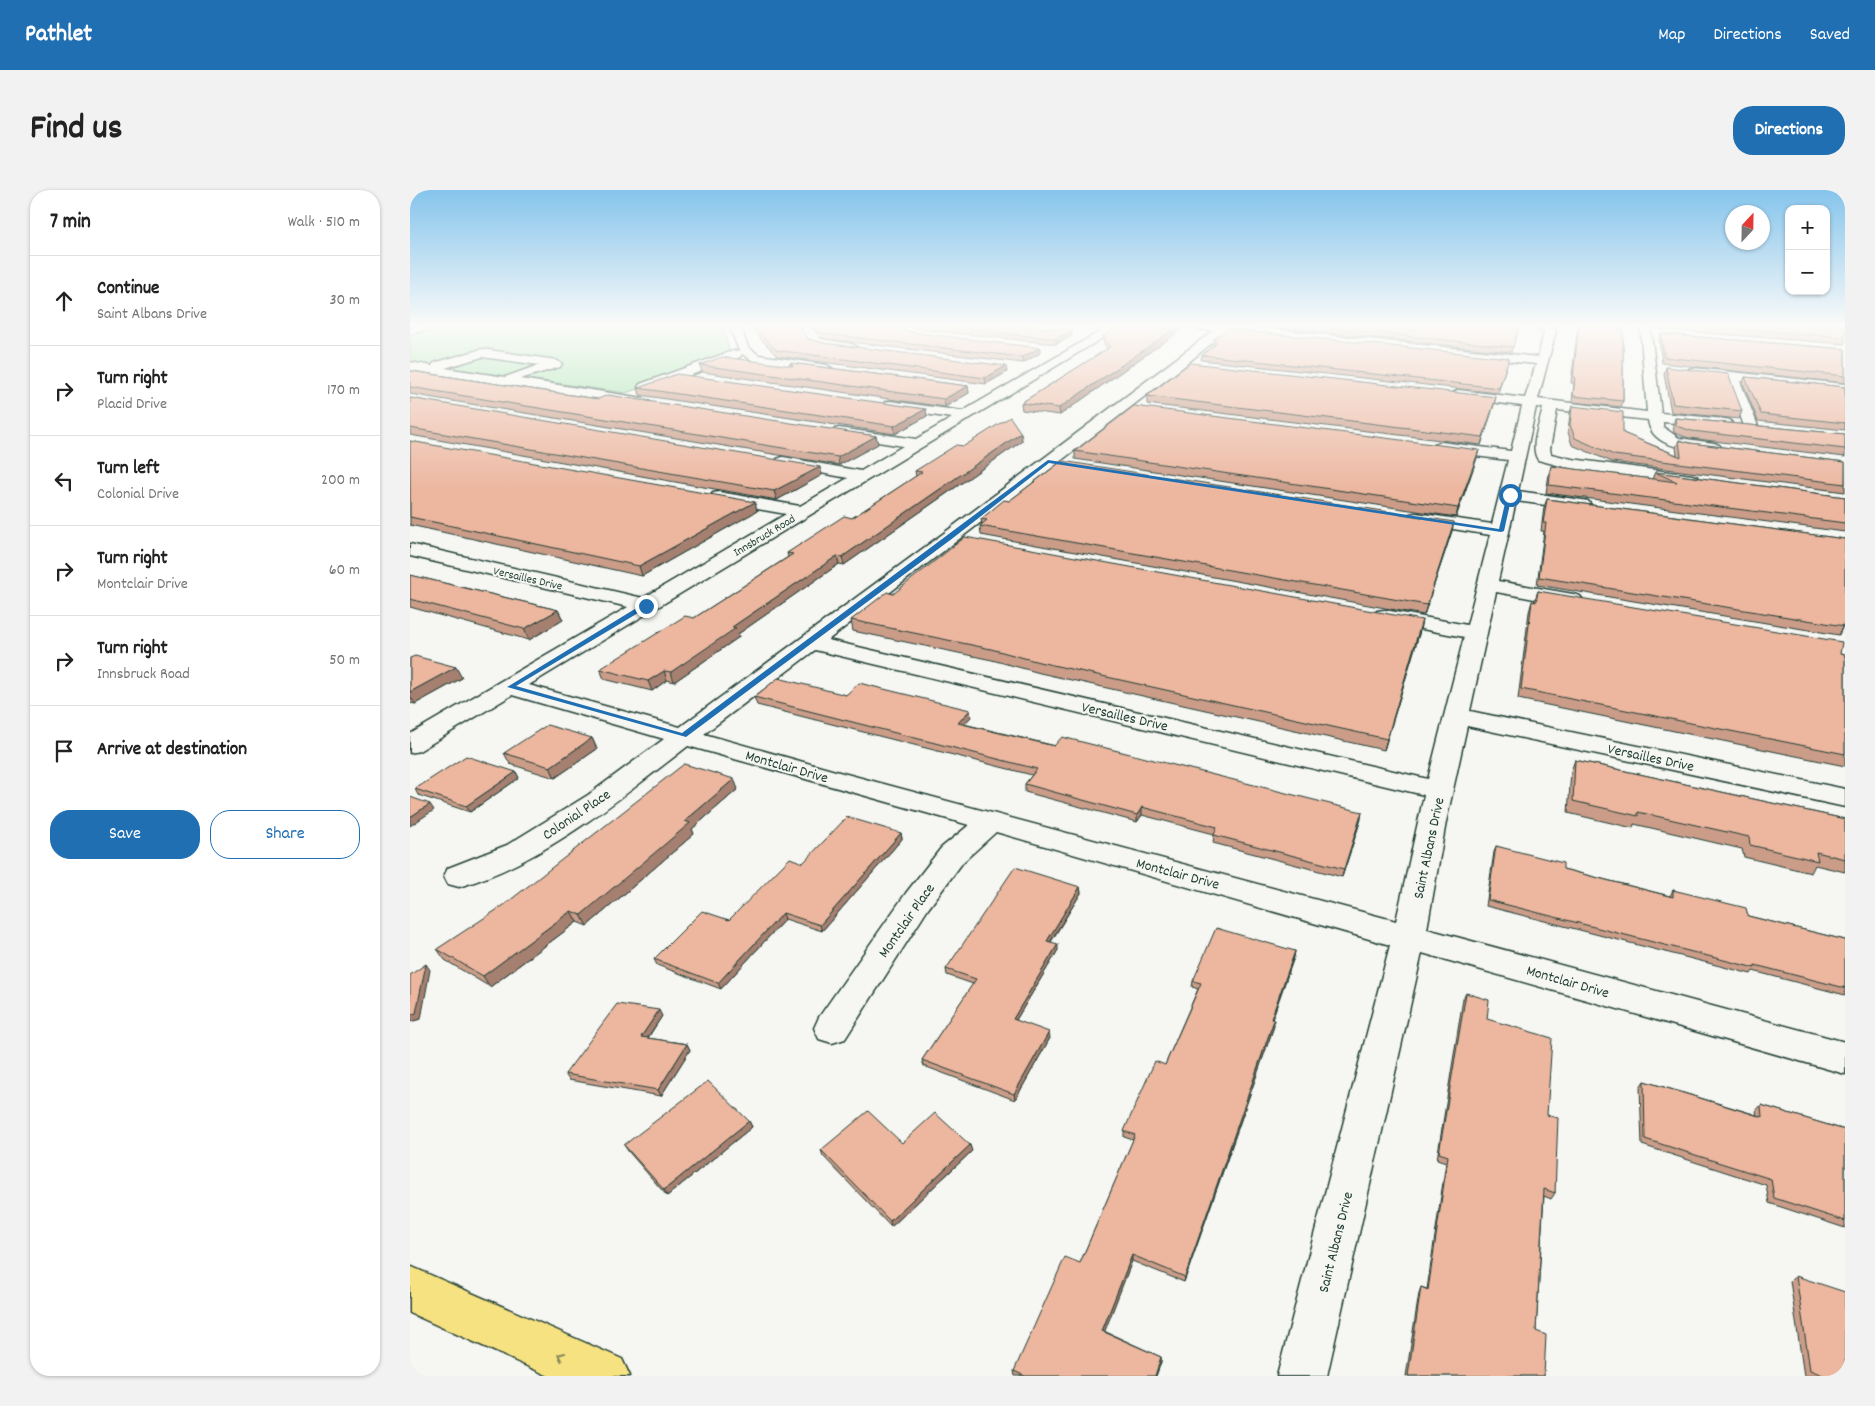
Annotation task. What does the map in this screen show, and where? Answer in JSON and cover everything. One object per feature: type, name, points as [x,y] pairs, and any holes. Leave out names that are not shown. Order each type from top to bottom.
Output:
[{"type":"main road","points":[[410,1289],[605,1376]]},
{"type":"street","points":[[507,380],[653,403]]},
{"type":"street","points":[[617,398],[664,380]]},
{"type":"street","name":"Innsbruck Road","points":[[410,745],[1026,380]]},
{"type":"street","name":"Colonial Place","points":[[459,876],[518,852],[566,823],[951,537],[1048,461],[1157,380]]},
{"type":"street","name":"Saint Albans Drive","points":[[1302,1376],[1409,936],[1476,633],[1510,495],[1530,402],[1537,380]]},
{"type":"street","points":[[1654,380],[1656,428],[1660,435],[1672,440],[1730,450]]},
{"type":"street","points":[[1734,380],[1751,426]]},
{"type":"street","points":[[1773,380],[1845,388]]},
{"type":"street","points":[[987,390],[1005,392]]},
{"type":"street","points":[[1443,392],[1655,417],[1770,428]]},
{"type":"street","points":[[879,404],[966,416]]},
{"type":"street","points":[[1551,405],[1542,449],[1544,457],[1572,464],[1707,482]]},
{"type":"street","points":[[1122,406],[1142,409]]},
{"type":"street","points":[[830,430],[918,444]]},
{"type":"street","points":[[1429,445],[1518,457]]},
{"type":"street","points":[[765,459],[863,476]]},
{"type":"street","points":[[1048,461],[1068,464]]},
{"type":"street","points":[[704,494],[802,512]]},
{"type":"street","points":[[1510,495],[1598,507]]},
{"type":"street","points":[[1403,516],[1501,531]]},
{"type":"street","points":[[951,537],[980,542]]},
{"type":"street","name":"Versailles Drive","points":[[410,550],[646,606]]},
{"type":"street","points":[[1488,586],[1594,603]]},
{"type":"street","points":[[1369,613],[1476,633]]},
{"type":"street","name":"Versailles Drive","points":[[810,642],[1440,790]]},
{"type":"street","name":"Montclair Drive","points":[[510,687],[829,778],[1409,936],[1845,1058]]},
{"type":"street","name":"Versailles Drive","points":[[1457,716],[1845,798]]},
{"type":"street","name":"Montclair Place","points":[[832,1028],[917,902],[952,854],[990,821]]},
{"type":"green space","points":[[538,380],[661,380],[626,393]]},
{"type":"building","points":[[410,380],[473,380],[598,399],[608,395],[876,436],[838,457],[410,387]]},
{"type":"building","points":[[659,380],[722,380],[926,409],[894,426],[638,388]]},
{"type":"building","points":[[810,380],[924,380],[968,386],[944,399]]},
{"type":"building","points":[[1057,380],[1099,380],[1059,408],[1021,403]]},
{"type":"building","points":[[1167,380],[1346,380],[1496,397],[1483,437],[1147,396]]},
{"type":"building","points":[[1430,380],[1502,380],[1499,388]]},
{"type":"building","points":[[1575,380],[1623,380],[1623,401],[1573,396]]},
{"type":"building","points":[[1669,380],[1730,380],[1742,411],[1673,404]]},
{"type":"building","points":[[1746,380],[1778,380],[1845,387],[1845,423],[1761,414]]},
{"type":"building","points":[[410,398],[820,467],[774,491],[410,428]]},
{"type":"building","points":[[1134,406],[1479,450],[1458,508],[1075,451]]},
{"type":"building","points":[[1572,406],[1623,412],[1623,433],[1681,457],[1679,440],[1690,443],[1845,462],[1845,484],[1614,455],[1575,438],[1570,425]]},
{"type":"building","points":[[1010,417],[1021,433],[842,557],[837,556],[732,627],[736,628],[671,672],[664,671],[648,681],[600,669],[685,616],[694,618],[793,554],[787,553],[844,516],[852,518],[922,472],[915,471],[956,445],[964,446]]},
{"type":"building","points":[[1675,418],[1845,434],[1845,449],[1692,431],[1676,426]]},
{"type":"building","points":[[410,441],[755,502],[639,566],[410,517]]},
{"type":"building","points":[[1062,461],[1454,522],[1427,605],[980,526],[987,520],[981,519],[1004,500],[1009,501]]},
{"type":"building","points":[[1551,466],[1677,482],[1655,472],[1845,497],[1845,523],[1549,485]]},
{"type":"building","points":[[1547,499],[1845,539],[1844,626],[1539,577],[1546,523],[1543,523]]},
{"type":"building","points":[[965,537],[1422,620],[1387,739],[1039,662],[991,649],[851,620],[887,592],[893,594]]},
{"type":"building","points":[[410,575],[558,610],[524,629],[410,599]]},
{"type":"building","points":[[1538,591],[1842,642],[1840,654],[1845,655],[1845,754],[1521,689],[1532,601],[1536,602]]},
{"type":"building","points":[[415,656],[456,667],[410,692],[410,658]]},
{"type":"building","points":[[778,678],[846,695],[859,683],[970,710],[958,723],[1054,746],[1062,737],[1362,812],[1344,869],[1214,835],[1217,827],[1142,807],[1137,815],[1025,784],[1037,769],[754,697]]},
{"type":"building","points":[[547,725],[592,738],[550,767],[504,753]]},
{"type":"building","points":[[466,756],[516,772],[466,806],[415,789]]},
{"type":"building","points":[[1575,760],[1845,819],[1845,859],[1816,852],[1818,861],[1750,845],[1749,837],[1638,812],[1638,816],[1573,801]]},
{"type":"building","points":[[684,764],[734,779],[685,821],[690,823],[581,915],[571,911],[483,976],[437,949],[504,905]]},
{"type":"building","points":[[410,797],[430,804],[410,817]]},
{"type":"building","points":[[847,817],[901,833],[820,925],[783,913],[718,983],[654,959],[702,911],[729,920],[790,858],[803,863]]},
{"type":"building","points":[[1496,846],[1563,863],[1563,869],[1673,897],[1673,890],[1746,908],[1748,916],[1845,940],[1845,988],[1755,965],[1755,968],[1488,900]]},
{"type":"building","points":[[1015,867],[1080,887],[1047,941],[1058,944],[1013,1019],[1049,1032],[1014,1094],[922,1060],[976,979],[946,969]]},
{"type":"building","points":[[1216,928],[1295,951],[1271,1019],[1274,1020],[1185,1277],[1132,1255],[1102,1331],[1161,1357],[1155,1376],[1025,1376],[1014,1371],[1065,1257],[1080,1263],[1135,1135],[1124,1131],[1155,1061],[1165,1065],[1201,983],[1193,981]]},
{"type":"building","points":[[426,964],[416,1013],[410,1015],[410,975]]},
{"type":"building","points":[[1466,993],[1489,1000],[1487,1019],[1552,1038],[1547,1115],[1558,1118],[1555,1193],[1544,1189],[1536,1331],[1546,1335],[1544,1376],[1408,1376],[1421,1287],[1428,1290],[1448,1156],[1439,1153]]},
{"type":"building","points":[[617,1004],[659,1010],[641,1037],[687,1044],[658,1090],[565,1074]]},
{"type":"building","points":[[708,1081],[749,1121],[664,1190],[624,1145]]},
{"type":"building","points":[[1644,1081],[1762,1117],[1761,1105],[1845,1130],[1845,1221],[1774,1198],[1771,1179],[1645,1139]]},
{"type":"building","points":[[868,1111],[902,1143],[935,1113],[970,1145],[890,1221],[821,1150]]},
{"type":"building","points":[[1796,1276],[1845,1292],[1845,1376],[1825,1376],[1810,1370]]},
{"type":"route","points":[[646,606],[510,687],[684,736],[951,537],[1048,461],[1501,531],[1510,495]]}]
